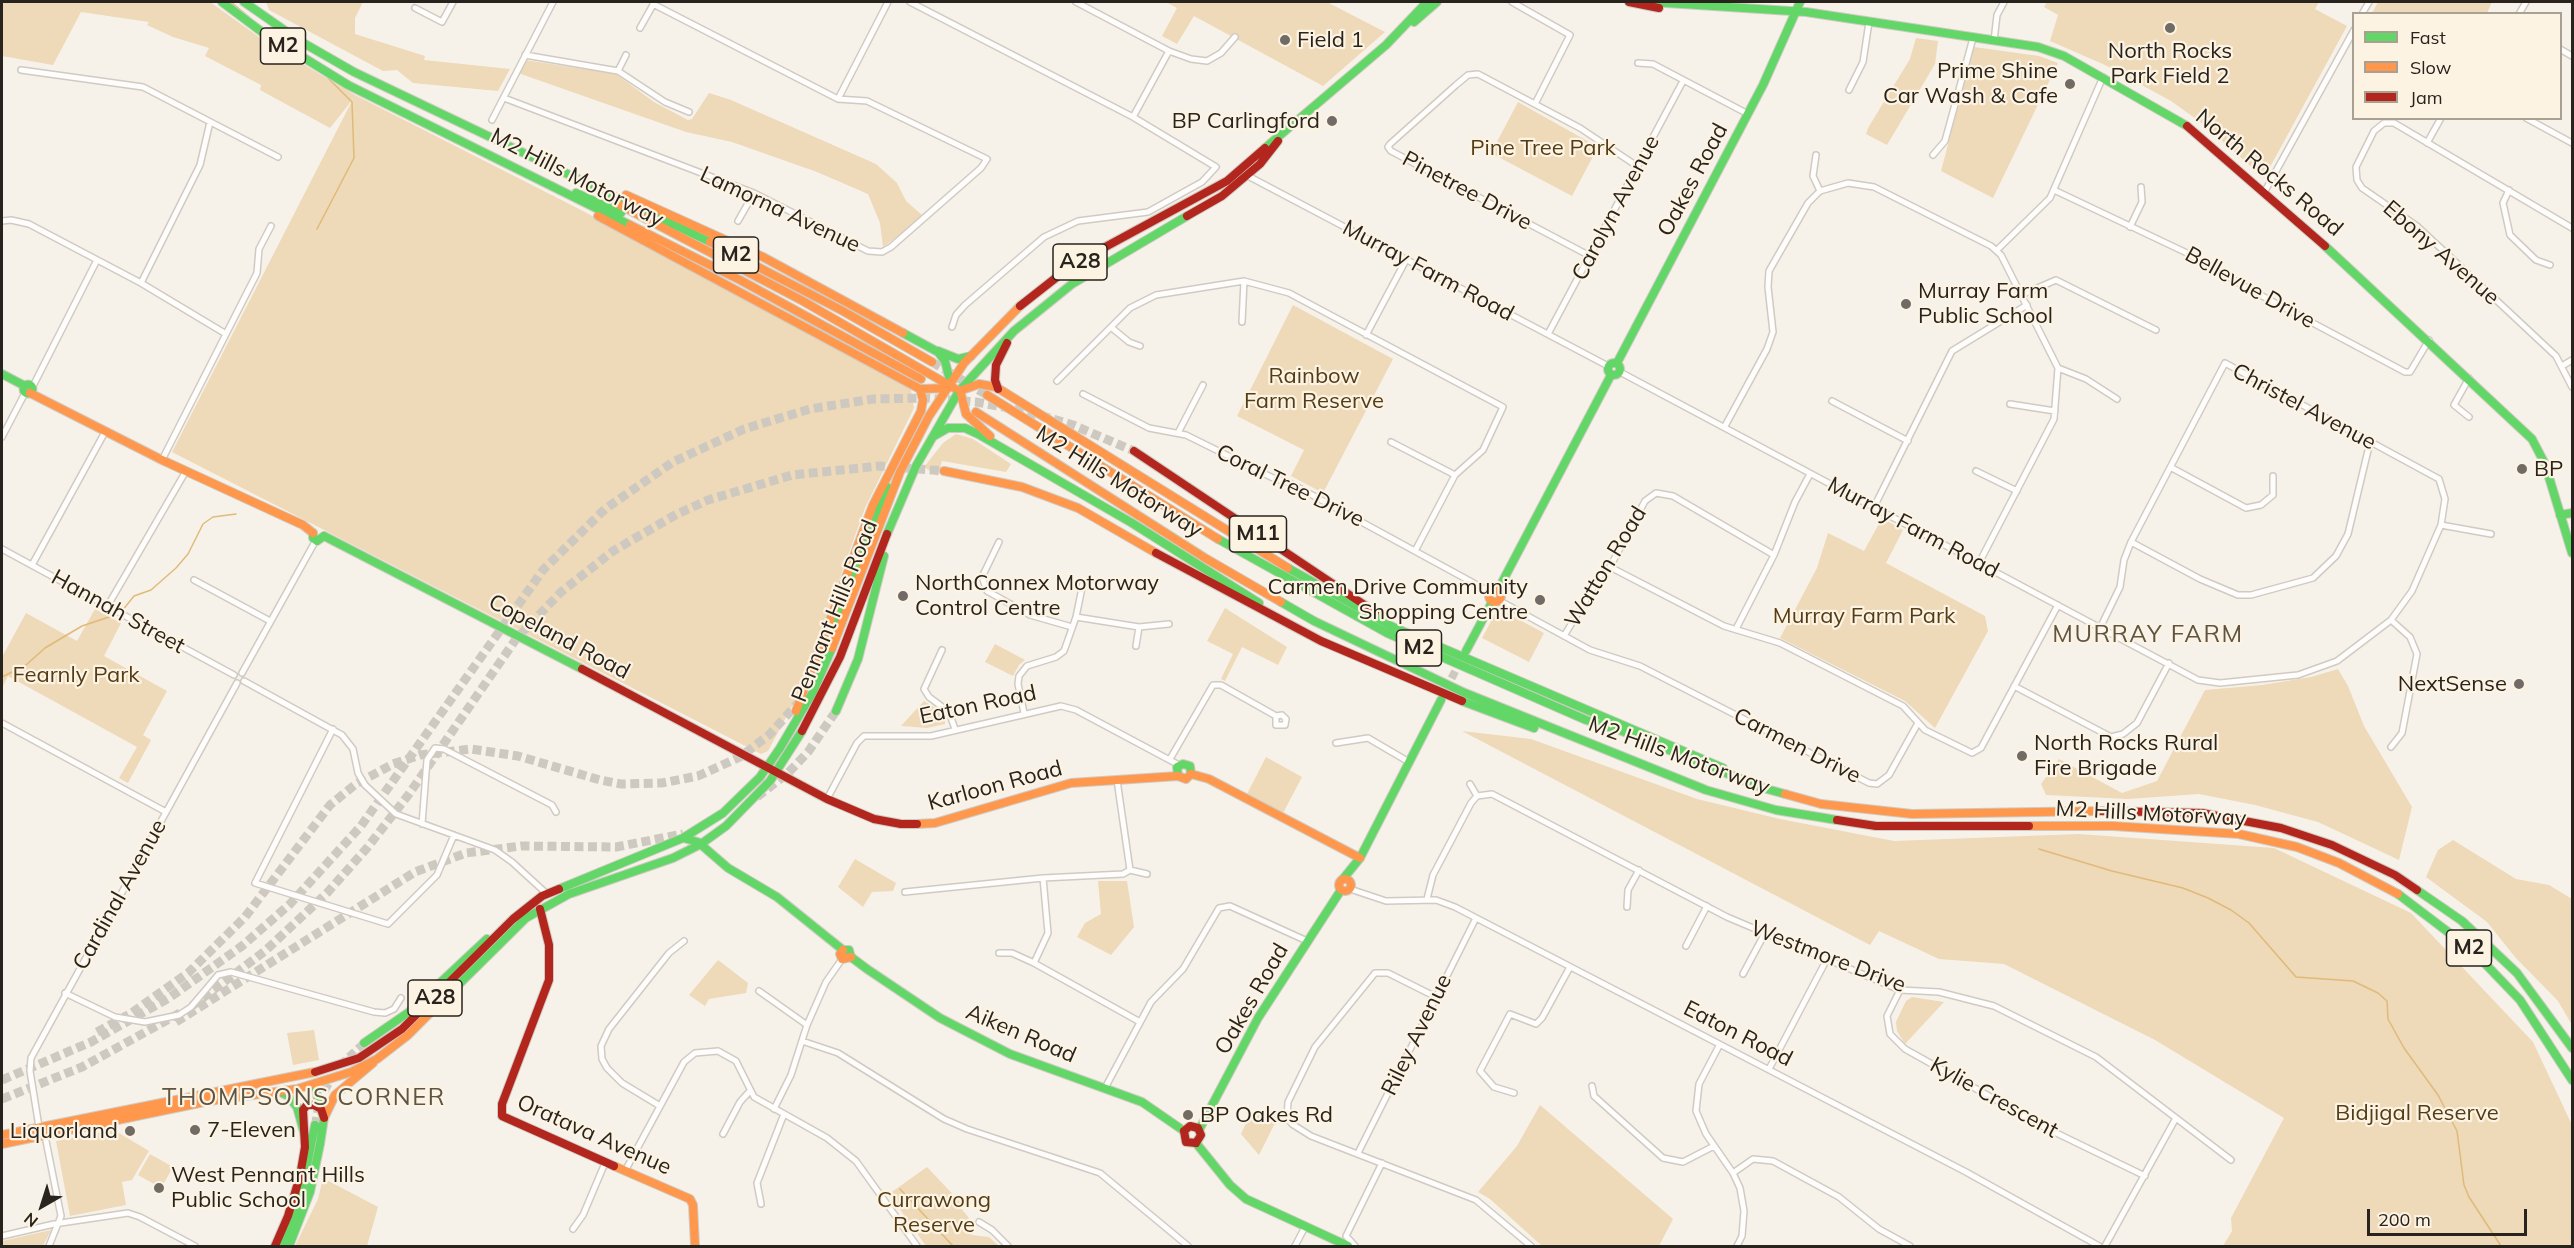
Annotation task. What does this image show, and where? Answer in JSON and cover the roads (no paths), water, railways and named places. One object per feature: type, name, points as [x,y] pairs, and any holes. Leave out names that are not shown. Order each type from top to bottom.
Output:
[{"type":"main road","name":"M2 Hills Motorway","points":[[222,2],[262,32],[348,85],[796,310],[921,379]]},
{"type":"main road","name":"M2 Hills Motorway","points":[[244,2],[300,41],[354,72],[760,267],[932,362]]},
{"type":"main road","name":"Pennant Hills Road","points":[[2,1144],[204,1092],[283,1079],[342,1064],[379,1046],[402,1029],[519,914],[547,894],[683,838],[732,805],[767,767],[780,748],[831,653],[900,472],[926,421],[964,363],[1022,304],[1062,273],[1227,181],[1279,139],[1402,30],[1427,2]]},
{"type":"main road","name":"Pennant Hills Road","points":[[1402,30],[1426,14],[1437,2]]},
{"type":"main road","name":"North Rocks Road","points":[[1629,2],[1656,8],[1736,8]]},
{"type":"main road","name":"North Rocks Road","points":[[1651,2],[1796,11],[2051,50],[2103,77],[2192,129],[2265,191],[2429,340],[2532,439],[2549,474],[2572,553]]},
{"type":"main road","name":"Oakes Road","points":[[1617,363],[1748,114],[1782,46],[1800,2]]},
{"type":"main road","name":"Pennant Hills Road","points":[[46,1131],[225,1098],[280,1092],[314,1085],[377,1059],[410,1032],[510,932],[540,909],[569,894],[661,863],[701,844],[745,810],[777,772],[799,739],[828,686],[889,527],[930,439],[959,391],[1014,331],[1072,284],[1211,203],[1248,176],[1271,153],[1279,139]]},
{"type":"main road","points":[[535,158],[595,193],[849,326],[950,387],[959,391],[979,384],[998,388]]},
{"type":"main road","name":"M2","points":[[535,158],[682,219],[753,252],[930,349]]},
{"type":"main road","name":"M2","points":[[508,165],[533,182],[784,314],[920,389]]},
{"type":"main road","points":[[1227,181],[1242,174],[1248,176]]},
{"type":"main road","points":[[548,184],[591,198],[751,274]]},
{"type":"main road","points":[[998,388],[995,380],[997,361],[1014,331]]},
{"type":"main road","points":[[930,349],[958,359],[971,356]]},
{"type":"main road","points":[[930,349],[945,361],[950,387],[949,408]]},
{"type":"main road","name":"M2","points":[[964,363],[959,391],[968,417],[1008,451],[1132,523],[1321,641],[1439,692],[1654,774],[1677,779]]},
{"type":"main road","points":[[1466,651],[1496,601],[1494,591],[1611,375],[1620,372],[1617,363],[1608,366],[1611,375]]},
{"type":"main road","points":[[780,748],[807,683],[863,528],[923,405],[920,389],[950,387],[975,373]]},
{"type":"main road","name":"Copeland Road","points":[[2,374],[105,432],[296,521],[318,537],[462,606],[777,772]]},
{"type":"main road","name":"M2","points":[[998,388],[1284,567],[1354,607],[1448,652]]},
{"type":"main road","name":"M2 Hills Motorway","points":[[987,395],[1227,545],[1387,633],[1586,720],[1622,731],[1763,788],[1846,808],[1912,814],[2176,811],[2258,822],[2332,845],[2404,880],[2462,921],[2517,973],[2572,1048]]},
{"type":"main road","name":"M2 Hills Motorway","points":[[976,412],[1205,558],[1324,626],[1465,693],[1677,779],[1735,799],[1820,819],[1876,826],[2164,828],[2254,837],[2327,859],[2361,873],[2403,897],[2473,951],[2520,1000],[2572,1080]]},
{"type":"main road","points":[[887,486],[910,440],[918,427],[926,421]]},
{"type":"main road","points":[[930,439],[944,429],[965,428],[1008,451]]},
{"type":"main road","name":"M11","points":[[1134,451],[1382,616],[1448,652]]},
{"type":"main road","points":[[835,621],[887,486],[895,459]]},
{"type":"main road","points":[[944,471],[1014,485],[1078,508],[1226,592],[1321,641]]},
{"type":"main road","points":[[2560,515],[2572,513]]},
{"type":"main road","points":[[836,711],[858,658],[889,527]]},
{"type":"main road","name":"M2 Hills Motorway","points":[[1448,652],[1687,750],[1763,788]]},
{"type":"main road","name":"Oakes Road","points":[[1199,1130],[1258,1018],[1346,885],[1441,700]]},
{"type":"main road","points":[[1178,776],[1179,765],[1188,765],[1191,774],[1209,779],[1358,860]]},
{"type":"main road","points":[[777,772],[827,799]]},
{"type":"main road","name":"Karloon Road","points":[[827,799],[874,819],[915,824],[957,818],[1071,783],[1178,776],[1184,779],[1191,774]]},
{"type":"main road","name":"Aiken Road","points":[[683,838],[701,844],[728,868],[777,897],[845,955],[940,1018],[1010,1054],[1150,1105],[1184,1131]]},
{"type":"main road","name":"Oratava Avenue","points":[[540,909],[549,945],[549,980],[502,1104],[502,1116],[511,1122],[690,1199],[693,1205],[695,1246]]},
{"type":"main road","points":[[364,1043],[409,1012],[506,921],[519,914]]},
{"type":"main road","points":[[289,1246],[310,1192],[324,1118],[335,1095],[367,1071],[377,1059]]},
{"type":"main road","points":[[283,1079],[308,1080],[314,1085],[324,1118]]},
{"type":"main road","points":[[280,1092],[288,1096],[297,1107],[305,1136]]},
{"type":"main road","points":[[275,1246],[292,1205],[302,1164],[305,1136],[303,1112],[306,1106],[312,1104],[318,1107],[324,1118]]},
{"type":"main road","points":[[282,1246],[300,1201],[315,1125]]},
{"type":"main road","points":[[1196,1143],[1200,1138],[1199,1130],[1190,1126],[1184,1131],[1183,1137],[1186,1142],[1196,1143],[1241,1195],[1348,1246]]},
{"type":"main road","points":[[2,1134],[28,1129],[46,1131]]},
{"type":"street","points":[[415,8],[441,22],[453,2]]},
{"type":"street","points":[[492,120],[553,2]]},
{"type":"street","points":[[838,99],[888,2]]},
{"type":"street","points":[[910,2],[923,4],[1133,117],[1216,167],[1202,182],[1148,212],[1078,221],[1044,237],[966,304],[956,315],[952,327]]},
{"type":"street","points":[[1076,2],[1169,51],[1191,59],[1207,62],[1221,53],[1235,38]]},
{"type":"street","points":[[1512,2],[1569,35],[1535,104]]},
{"type":"street","points":[[1994,41],[1997,15],[2004,2]]},
{"type":"street","points":[[640,28],[654,3]]},
{"type":"street","name":"Lamorna Avenue","points":[[504,98],[754,194],[868,251],[882,252],[981,168],[987,159],[867,101],[838,99],[654,3]]},
{"type":"street","points":[[1849,90],[1863,62],[1869,22]]},
{"type":"street","points":[[2265,191],[2352,34]]},
{"type":"street","points":[[1933,154],[1945,141],[1973,38]]},
{"type":"street","points":[[1133,117],[1169,51]]},
{"type":"street","points":[[525,55],[618,70],[665,102],[688,112]]},
{"type":"street","points":[[618,70],[626,55]]},
{"type":"street","points":[[1638,63],[1653,64],[1748,114]]},
{"type":"street","points":[[21,70],[143,87],[278,157]]},
{"type":"street","name":"Pinetree Drive","points":[[1590,256],[1388,147],[1441,97],[1472,74],[1581,128],[1637,166]]},
{"type":"street","points":[[1997,250],[2041,209],[2054,190],[2103,77]]},
{"type":"street","name":"Carolyn Avenue","points":[[1548,334],[1683,81]]},
{"type":"street","points":[[2440,120],[2427,143],[2572,228]]},
{"type":"street","points":[[2530,120],[2572,143]]},
{"type":"street","points":[[141,283],[200,165],[210,122]]},
{"type":"street","name":"Ebony Avenue","points":[[2427,143],[2398,125],[2389,123],[2380,125],[2374,131],[2357,164],[2357,180],[2362,188],[2417,226],[2556,356],[2572,387]]},
{"type":"street","points":[[1816,155],[1814,176],[1820,191]]},
{"type":"street","name":"Murray Farm Road","points":[[1248,176],[1608,366]]},
{"type":"street","points":[[1725,426],[1767,349],[1773,332],[1768,287],[1769,271],[1808,203],[1820,191],[1848,183],[1874,187],[1997,250],[2058,368],[2054,419],[1979,563]]},
{"type":"street","points":[[2130,227],[2142,202],[2141,187]]},
{"type":"street","name":"Bellevue Drive","points":[[2054,190],[2197,258],[2249,289],[2405,372],[2412,369],[2429,340]]},
{"type":"street","points":[[2509,190],[2503,203],[2510,236],[2536,260],[2550,266]]},
{"type":"street","points":[[738,222],[754,194]]},
{"type":"street","points":[[2,222],[11,220],[29,224],[141,283],[226,334]]},
{"type":"street","points":[[162,460],[257,273],[259,249],[271,226]]},
{"type":"street","points":[[2,437],[97,260]]},
{"type":"street","points":[[1366,335],[1406,260]]},
{"type":"street","points":[[2021,295],[2056,280],[2156,330]]},
{"type":"street","points":[[1242,322],[1244,281]]},
{"type":"street","points":[[1057,381],[1130,308],[1156,295],[1244,281],[1289,293],[1503,407],[1483,450],[1455,475],[1415,551]]},
{"type":"street","points":[[1874,507],[1952,351],[2027,305]]},
{"type":"street","points":[[1112,328],[1129,342],[1140,346]]},
{"type":"street","points":[[2562,366],[2572,360]]},
{"type":"street","name":"Christel Avenue","points":[[2101,626],[2120,587],[2124,560],[2131,542],[2172,468],[2225,363],[2439,479],[2445,499],[2441,525],[2412,591],[2391,620],[2337,661],[2298,675],[2220,684],[2198,680],[2169,663]]},
{"type":"street","points":[[2058,368],[2086,379],[2117,399]]},
{"type":"street","name":"Murray Farm Road","points":[[1620,372],[2169,663]]},
{"type":"street","points":[[2469,378],[2454,405],[2469,417]]},
{"type":"street","points":[[1178,433],[1203,385]]},
{"type":"street","name":"Coral Tree Drive","points":[[1083,394],[1149,428],[1178,433],[1273,478],[1290,483],[1494,591]]},
{"type":"street","points":[[1832,401],[1908,441]]},
{"type":"street","points":[[2010,404],[2055,411]]},
{"type":"street","points":[[32,565],[105,432]]},
{"type":"street","points":[[1391,442],[1455,475]]},
{"type":"street","points":[[2131,542],[2200,579],[2238,595],[2251,595],[2313,578],[2336,556],[2348,534],[2370,442]]},
{"type":"street","points":[[2172,468],[2246,508],[2261,505],[2273,495],[2273,476]]},
{"type":"street","points":[[110,609],[186,471]]},
{"type":"street","points":[[1976,471],[2017,491]]},
{"type":"street","points":[[1736,629],[1774,555],[1795,502],[1810,474]]},
{"type":"street","name":"Watton Road","points":[[1564,636],[1602,573],[1610,567],[1645,501],[1661,492],[1672,496],[1774,555]]},
{"type":"street","points":[[2441,525],[2491,534]]},
{"type":"street","points":[[244,681],[242,673],[318,537]]},
{"type":"street","points":[[999,542],[982,577],[987,591],[1034,617],[1072,627]]},
{"type":"street","name":"Hannah Street","points":[[2,549],[234,675]]},
{"type":"street","points":[[1610,567],[1724,626],[1780,643],[1903,706],[1925,730],[1966,752],[1976,752],[2058,605]]},
{"type":"street","points":[[194,580],[270,621]]},
{"type":"street","points":[[1024,713],[1018,684],[1021,672],[1031,664],[1061,654],[1076,617],[1083,583]]},
{"type":"street","name":"Carmen Drive","points":[[1496,601],[1590,650],[1640,666],[1869,783],[1877,784],[1889,775],[1918,723]]},
{"type":"street","points":[[1076,617],[1139,627],[1169,624]]},
{"type":"street","points":[[2391,620],[2410,638],[2416,654],[2402,732],[2391,747]]},
{"type":"street","points":[[1136,646],[1139,627]]},
{"type":"street","points":[[942,650],[924,689],[928,697],[949,712],[955,729]]},
{"type":"street","points":[[2014,686],[2111,736],[2123,734],[2137,723],[2169,663]]},
{"type":"street","points":[[242,673],[234,675],[237,683],[244,681],[342,735],[353,749],[358,773],[365,785],[396,814],[503,855],[547,894]]},
{"type":"street","name":"Cardinal Avenue","points":[[60,1224],[61,1216],[46,1131],[38,1113],[30,1071],[31,1058],[237,683]]},
{"type":"street","points":[[1170,759],[1213,685],[1221,686],[1276,716]]},
{"type":"street","name":"Eaton Road","points":[[827,799],[857,743],[864,736],[918,737],[1066,706],[1179,765]]},
{"type":"street","points":[[2,723],[166,812]]},
{"type":"street","points":[[333,729],[253,884],[388,924],[437,876],[454,835]]},
{"type":"street","points":[[1336,743],[1368,738],[1409,762]]},
{"type":"street","points":[[422,824],[427,760],[435,748],[444,749],[552,805],[556,812]]},
{"type":"street","points":[[1117,780],[1130,870]]},
{"type":"street","points":[[1427,900],[1433,874],[1477,796],[1470,784]]},
{"type":"street","name":"Westmore Drive","points":[[1477,796],[1487,794],[1497,796],[1707,906],[1900,990],[1939,992],[1994,1006],[2096,1057],[2230,1160]]},
{"type":"street","points":[[905,892],[1043,878],[1123,874],[1130,870],[1147,874]]},
{"type":"street","points":[[1627,907],[1628,890],[1639,870]]},
{"type":"street","points":[[1034,963],[1048,933],[1043,878]]},
{"type":"street","name":"Eaton Road","points":[[1346,885],[1386,901],[1427,900],[1455,907],[1719,1046],[1769,1069],[1966,1172],[2099,1246]]},
{"type":"street","points":[[1106,1088],[1151,1002],[1183,969],[1219,908],[1224,905],[1307,941]]},
{"type":"street","points":[[1686,945],[1707,906]]},
{"type":"street","name":"Riley Avenue","points":[[1358,1153],[1476,918]]},
{"type":"street","points":[[1743,974],[1765,933]]},
{"type":"street","points":[[660,1106],[622,1083],[607,1068],[602,1059],[601,1046],[609,1029],[669,952],[684,942]]},
{"type":"street","points":[[999,953],[1012,953],[1034,963],[1140,1022]]},
{"type":"street","points":[[774,1109],[791,1075],[807,1025],[829,977],[845,955]]},
{"type":"street","points":[[1769,1069],[1827,959]]},
{"type":"street","points":[[1514,1093],[1494,1088],[1480,1071],[1510,1014],[1536,1024],[1570,967]]},
{"type":"street","points":[[65,993],[115,1017],[145,1022],[179,1016],[191,1007],[218,975],[231,972],[374,1012],[385,1013],[394,1009],[401,998]]},
{"type":"street","points":[[1436,997],[1388,973],[1375,973],[1315,1047],[1288,1102],[1287,1118],[1311,1136],[1476,1200],[1531,1246]]},
{"type":"street","name":"Kylie Crescent","points":[[1900,990],[1887,1016],[1890,1034],[1905,1049],[2046,1128],[2145,1176]]},
{"type":"street","points":[[759,991],[807,1025]]},
{"type":"street","points":[[802,1041],[849,1059],[944,1119],[967,1130],[1100,1173],[1188,1246]]},
{"type":"street","points":[[1719,1046],[1699,1084],[1696,1111],[1706,1134],[1733,1173],[1740,1188],[1744,1211],[1742,1236],[1737,1246]]},
{"type":"street","points":[[625,1171],[684,1062],[702,1051],[718,1051],[732,1057],[750,1092],[774,1109],[827,1138],[856,1161],[917,1246]]},
{"type":"street","points":[[1592,1086],[1594,1096],[1663,1158],[1683,1162],[1714,1146]]},
{"type":"street","points":[[723,1134],[740,1102],[750,1092]]},
{"type":"street","points":[[38,1113],[46,1131]]},
{"type":"street","points":[[761,1204],[757,1183],[784,1114]]},
{"type":"street","points":[[2105,1246],[2176,1118]]},
{"type":"street","points":[[1733,1173],[1753,1159],[1773,1161],[1839,1197],[1879,1229],[1910,1246]]},
{"type":"street","points":[[573,1229],[605,1163]]},
{"type":"street","points":[[1355,1246],[1346,1236],[1382,1163]]},
{"type":"street","points":[[2,1236],[128,1213],[141,1216],[195,1246]]},
{"type":"street","points":[[979,1222],[992,1230],[1008,1246]]},
{"type":"street","points":[[49,1246],[60,1224]]},
{"type":"street","points":[[1295,1246],[1305,1227]]},
{"type":"waterway","points":[[231,2],[249,17]]},
{"type":"waterway","points":[[317,229],[354,158],[352,102],[328,78]]},
{"type":"waterway","points":[[122,611],[134,596],[151,590],[176,568],[188,554],[203,524],[213,517],[236,514]]},
{"type":"waterway","points":[[2,677],[26,665],[45,648],[82,626],[118,614]]},
{"type":"waterway","points":[[2039,849],[2112,871],[2183,888],[2208,898],[2249,923],[2296,977],[2353,981],[2378,993],[2387,1001],[2388,1019],[2404,1048],[2438,1095],[2457,1131],[2464,1185],[2469,1197],[2501,1246]]},
{"type":"waterway","points":[[900,1189],[953,1246]]},
{"type":"tunnel","points":[[932,362],[987,395]]},
{"type":"tunnel","points":[[2,1080],[91,1042],[169,998],[242,946],[290,904],[361,826],[543,570],[605,509],[673,462],[744,429],[810,409],[873,399],[926,398],[976,402],[1025,411],[1073,425],[1134,451]]},
{"type":"tunnel","points":[[192,1006],[265,951],[327,893],[367,848],[409,794],[516,639],[561,592],[613,551],[677,514],[708,500],[792,475],[880,466],[944,471]]},
{"type":"tunnel","points":[[1446,689],[1461,660]]},
{"type":"tunnel","points":[[97,1032],[130,1014],[188,973],[245,917],[330,805],[356,784],[393,764],[420,755],[471,749],[518,756],[621,784],[662,783],[698,776],[740,757],[769,735],[799,702]]},
{"type":"tunnel","points":[[757,797],[788,773],[808,752],[836,711]]},
{"type":"tunnel","points":[[176,1022],[415,872],[466,853],[521,846],[616,847],[683,834]]},
{"type":"tunnel","points":[[2,1099],[82,1067],[180,1013]]},
{"type":"tunnel","points":[[340,1065],[364,1043]]},
{"type":"tunnel","points":[[315,1125],[319,1101],[333,1076]]},
{"type":"place","name":"North Rocks Park Field 2","points":[[2170,28]]},
{"type":"place","name":"Field 1","points":[[1285,40]]},
{"type":"place","name":"Prime Shine Car Wash & Cafe","points":[[2070,84]]},
{"type":"place","name":"BP Carlingford","points":[[1332,121]]},
{"type":"place","name":"Murray Farm Public School","points":[[1906,304]]},
{"type":"place","name":"BP","points":[[2522,469]]},
{"type":"place","name":"NorthConnex Motorway Control Centre","points":[[903,596]]},
{"type":"place","name":"Carmen Drive Community Shopping Centre","points":[[1540,600]]},
{"type":"place","name":"NextSense","points":[[2519,684]]},
{"type":"place","name":"North Rocks Rural Fire Brigade","points":[[2022,756]]},
{"type":"place","name":"BP Oakes Rd","points":[[1188,1115]]},
{"type":"place","name":"7-Eleven","points":[[195,1130]]},
{"type":"place","name":"Liquorland","points":[[130,1131]]},
{"type":"place","name":"West Pennant Hills Public School","points":[[159,1188]]},
{"type":"district","name":"MURRAY FARM","points":[[2148,635]]},
{"type":"district","name":"THOMPSONS CORNER","points":[[304,1098]]},
{"type":"park label","name":"Pine Tree Park","points":[[1543,148]]},
{"type":"park label","name":"Rainbow Farm Reserve","points":[[1314,388]]},
{"type":"park label","name":"Murray Farm Park","points":[[1864,616]]},
{"type":"park label","name":"Fearnly Park","points":[[76,675]]},
{"type":"park label","name":"Bidjigal Reserve","points":[[2417,1113]]},
{"type":"park label","name":"Currawong Reserve","points":[[934,1212]]}]
